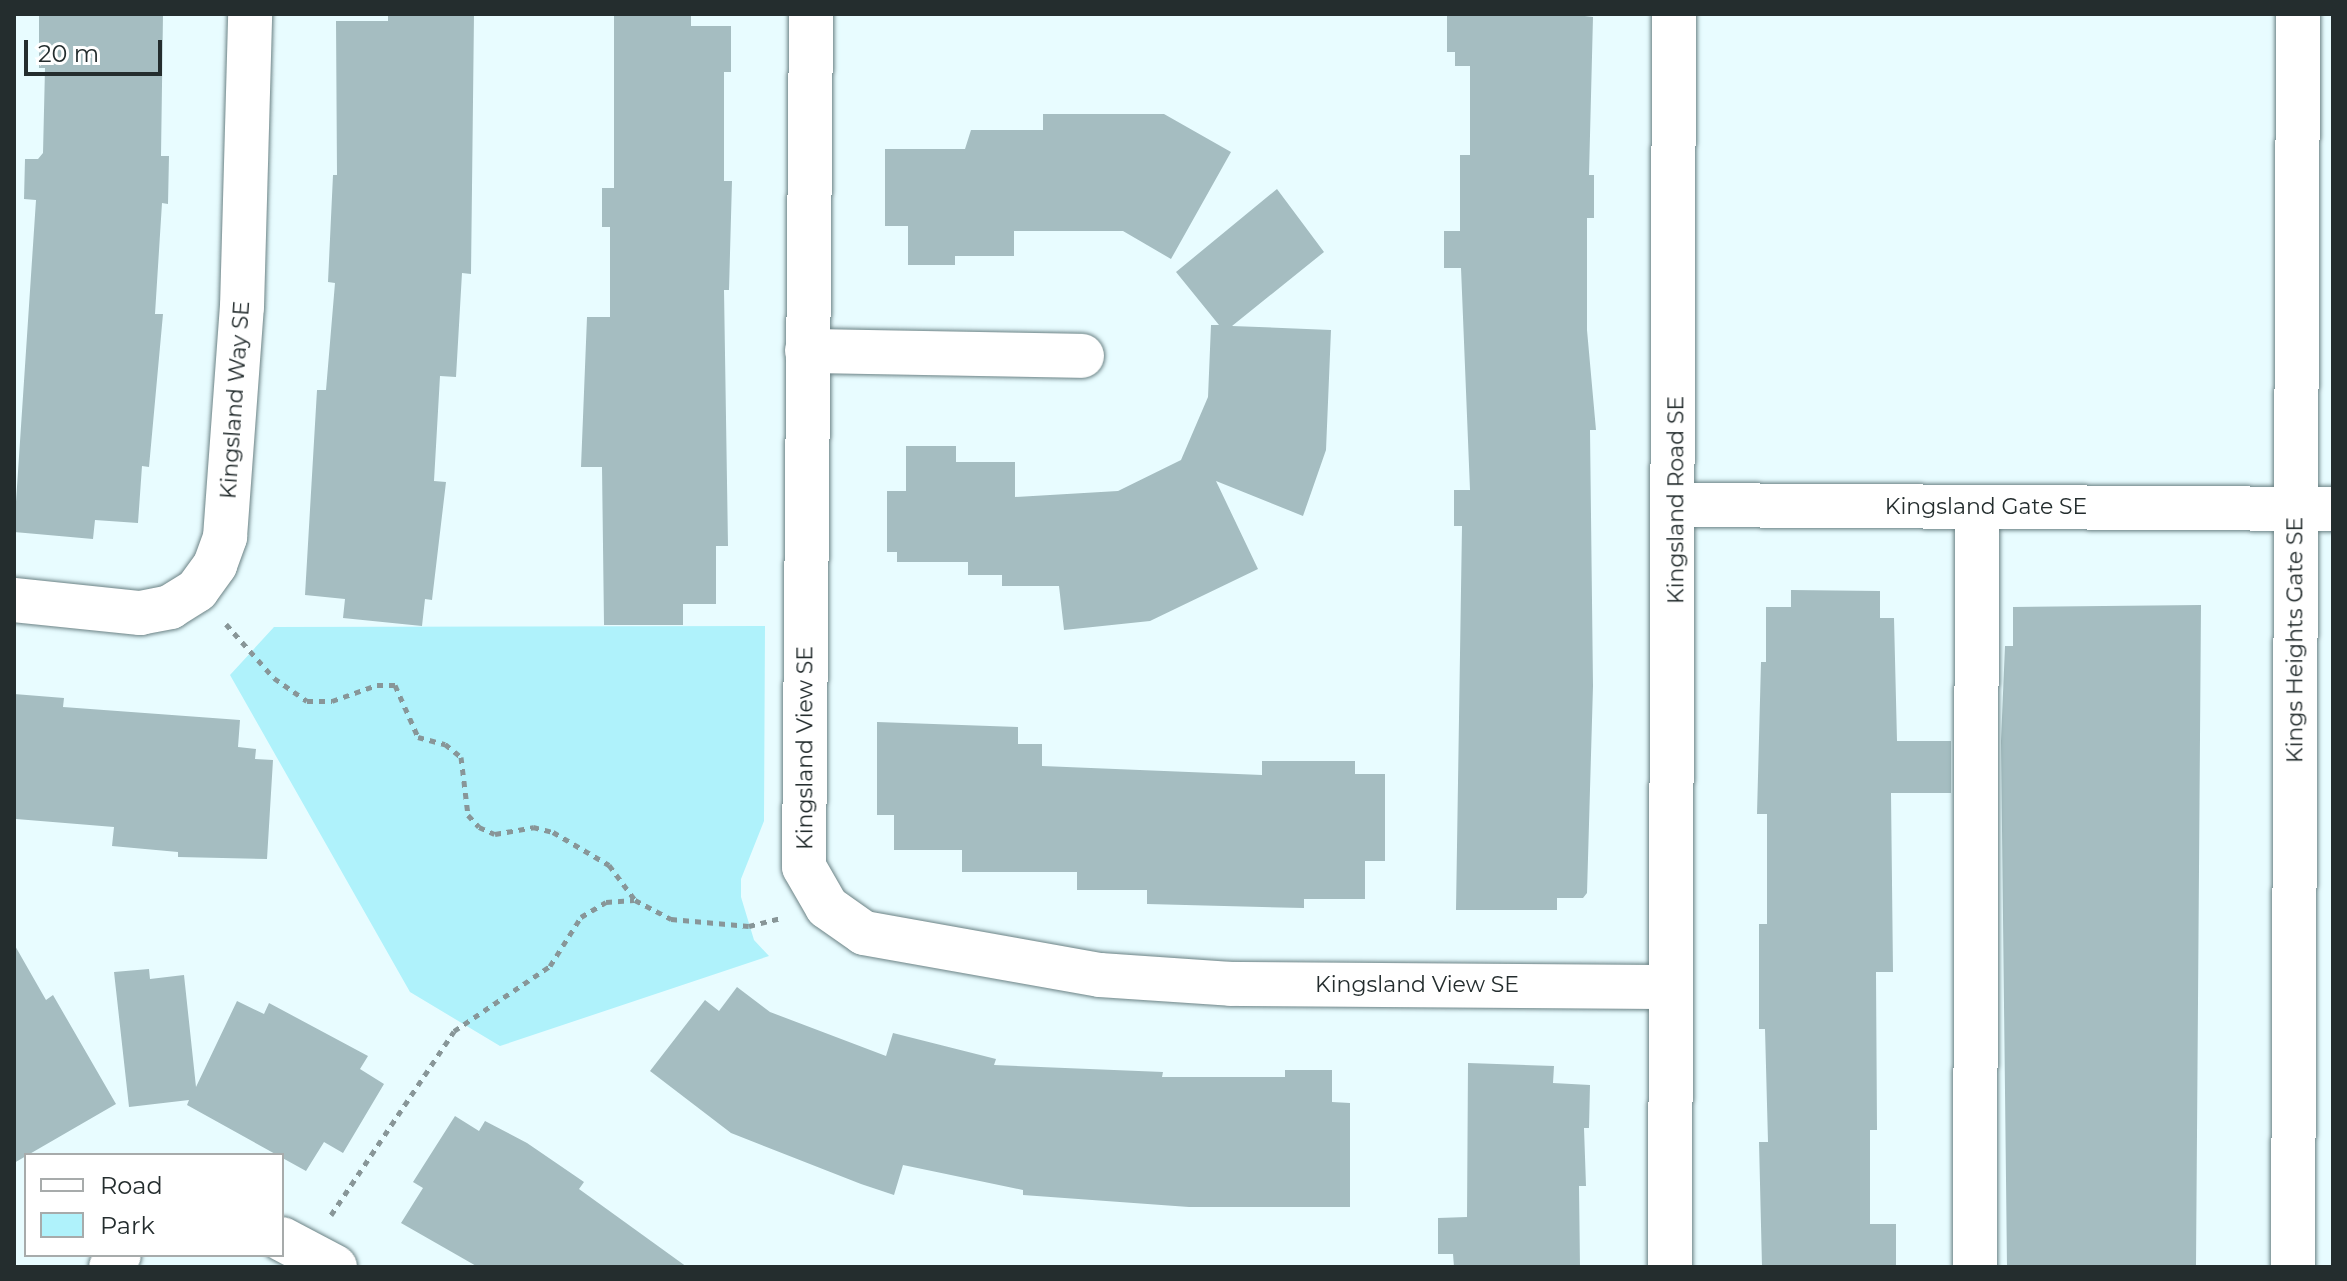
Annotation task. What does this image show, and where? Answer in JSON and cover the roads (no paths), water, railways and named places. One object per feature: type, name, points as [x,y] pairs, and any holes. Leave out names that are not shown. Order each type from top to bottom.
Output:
[{"type":"street","name":"Kingsland Way SE","points":[[14,600],[140,613],[170,607],[197,590],[215,565],[225,537],[242,307],[250,14]]},
{"type":"street","name":"Kingsland View SE","points":[[811,14],[804,867],[827,907],[864,933],[1100,975],[1231,984],[1671,987]]},
{"type":"street","name":"Kingsland Road SE","points":[[1670,1267],[1677,505],[1674,14]]},
{"type":"street","name":"Kings Heights Gate SE","points":[[2293,1267],[2314,508],[2298,14]]},
{"type":"street","points":[[807,351],[1082,356]]},
{"type":"street","name":"Kingsland Gate SE","points":[[1677,505],[2314,508]]},
{"type":"street","points":[[1975,1267],[1977,507]]}]
